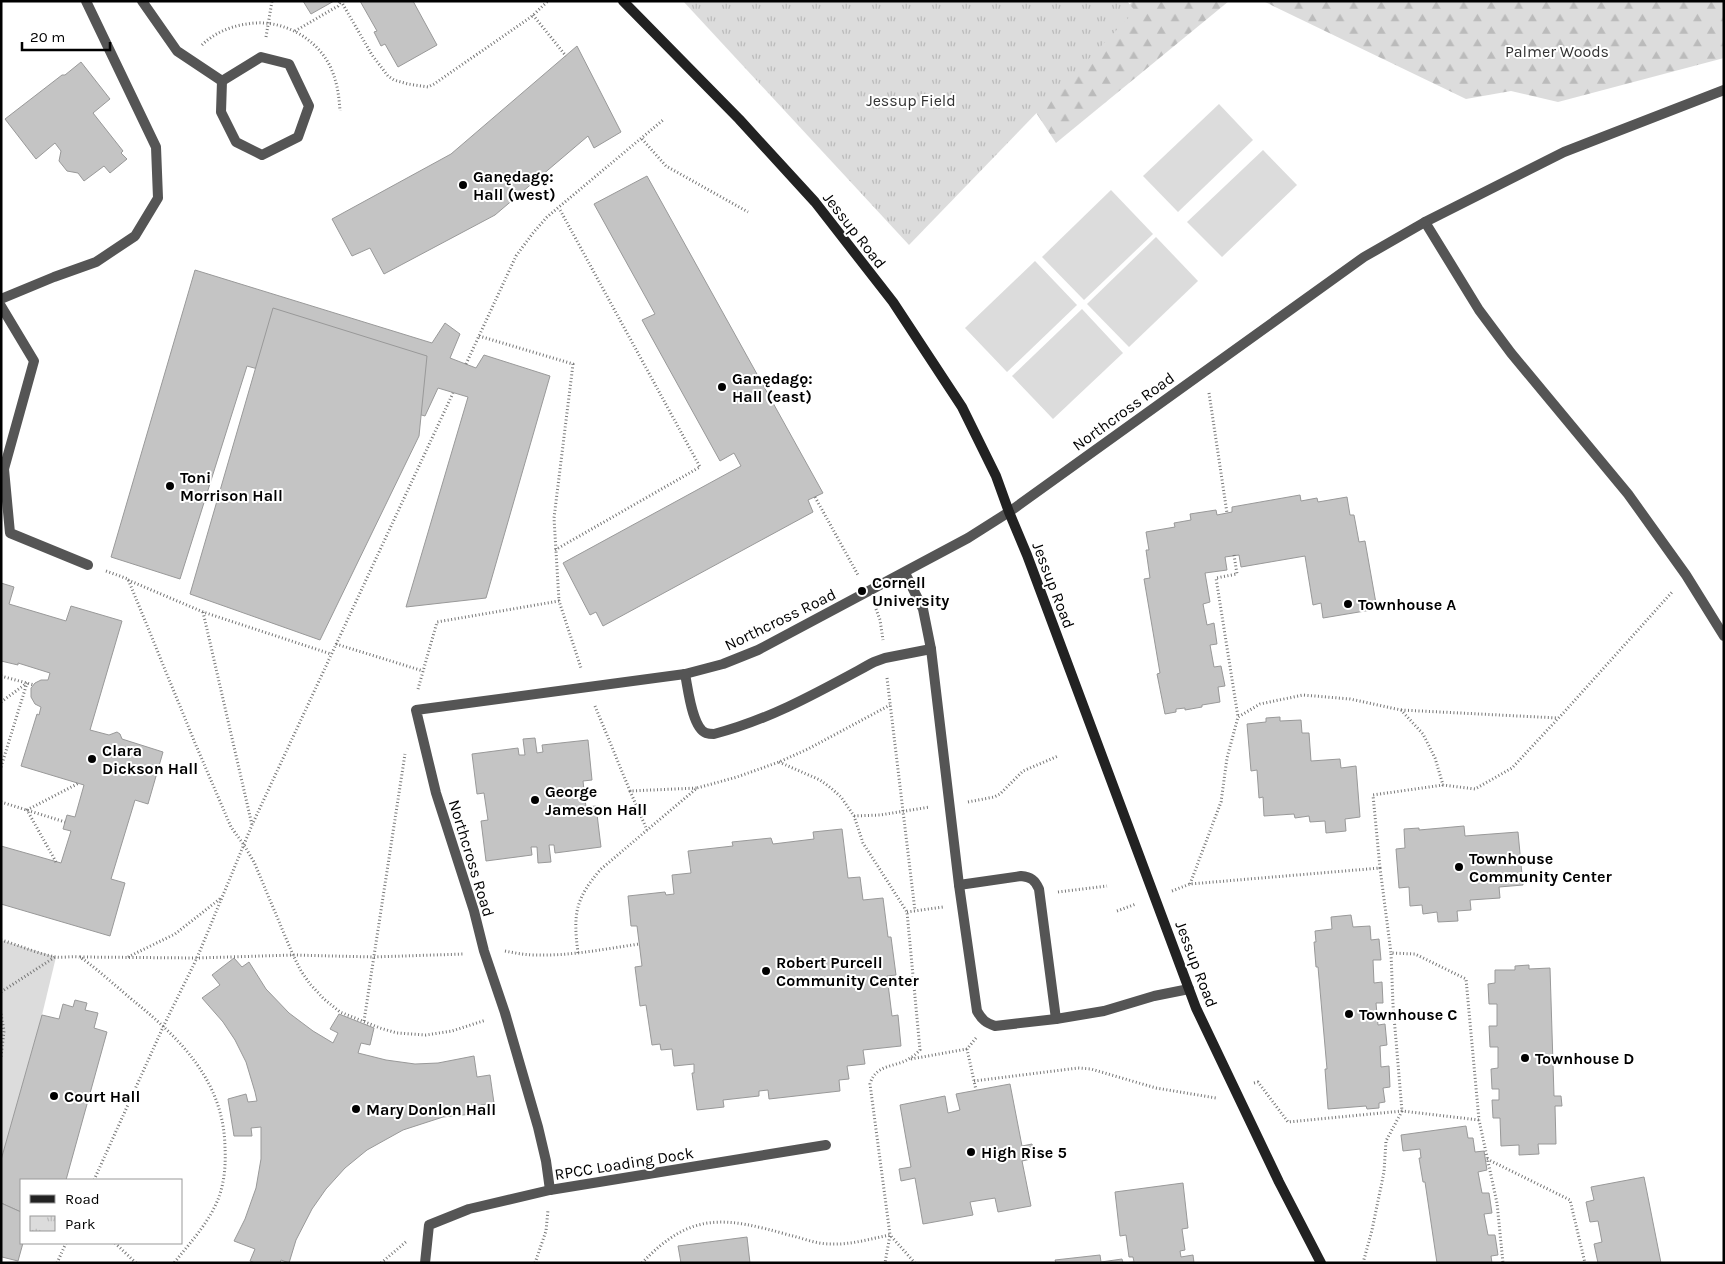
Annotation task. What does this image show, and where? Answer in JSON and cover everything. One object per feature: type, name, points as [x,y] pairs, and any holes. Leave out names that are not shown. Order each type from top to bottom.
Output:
[{"type":"street","points":[[1,299],[96,262],[135,236],[158,198],[156,148],[86,1]]},
{"type":"street","points":[[142,1],[177,51],[222,81]]},
{"type":"street","name":"Jessup Road","points":[[623,1],[739,119],[816,202],[893,302],[962,408],[996,476],[1027,555],[1189,989],[1224,1066],[1321,1263]]},
{"type":"street","points":[[261,57],[289,64],[310,106],[298,137],[262,155],[236,142],[221,112],[222,81],[261,57]]},
{"type":"street","name":"Northcross Road","points":[[550,1190],[538,1127],[505,1013],[484,951],[474,911],[436,793],[416,710],[685,674],[723,664],[758,650],[905,573],[968,538],[1009,512],[1364,257],[1425,222],[1564,152],[1724,90]]},
{"type":"street","points":[[1425,222],[1479,310],[1506,346],[1628,494],[1686,576],[1724,636]]},
{"type":"street","points":[[1,306],[34,361],[2,469],[10,533],[88,565]]},
{"type":"street","points":[[905,573],[923,610],[931,649],[958,886],[977,1011],[981,1019],[987,1024],[995,1026],[1056,1020],[1104,1011],[1154,996],[1189,989]]},
{"type":"street","points":[[685,674],[695,719],[700,728],[706,733],[714,734],[766,717],[874,662],[931,649]]},
{"type":"street","points":[[958,886],[1021,876],[1028,876],[1035,881],[1039,889],[1056,1020]]},
{"type":"street","name":"RPCC Loading Dock","points":[[425,1263],[430,1225],[476,1207],[550,1190],[826,1145]]},
{"type":"path","points":[[261,57],[270,23],[272,1]]},
{"type":"path","points":[[295,31],[338,6],[341,1],[372,55],[388,76],[401,82],[428,86],[434,84],[533,15],[548,1]]},
{"type":"path","points":[[533,15],[566,56]]},
{"type":"path","points":[[466,364],[516,256],[533,233],[547,217],[663,120]]},
{"type":"path","points":[[642,138],[666,166],[748,212]]},
{"type":"path","points":[[555,550],[700,467],[559,208]]},
{"type":"path","points":[[479,336],[573,364],[554,518],[559,601]]},
{"type":"path","points":[[1205,370],[1227,513]]},
{"type":"path","points":[[94,1179],[164,1025],[197,958],[252,825],[453,393]]},
{"type":"path","points":[[815,497],[867,592],[880,620],[915,911]]},
{"type":"path","points":[[1190,884],[1221,802],[1227,758],[1238,717],[1216,578],[1237,574],[1234,555]]},
{"type":"path","points":[[88,565],[128,579],[203,612],[331,654]]},
{"type":"path","points":[[1363,1263],[1382,1181],[1386,1141],[1402,1110],[1393,1005],[1391,953],[1373,795],[1444,785],[1475,789],[1512,768],[1686,576]]},
{"type":"path","points":[[128,579],[194,743],[231,827],[254,862],[301,971],[324,999],[340,1012],[398,1033],[426,1034],[443,1032],[468,1027],[505,1013]]},
{"type":"path","points":[[203,612],[252,825]]},
{"type":"path","points":[[336,644],[423,671]]},
{"type":"path","points":[[1,676],[34,685]]},
{"type":"path","points":[[1,702],[27,683]]},
{"type":"path","points":[[1,767],[27,683]]},
{"type":"path","points":[[587,688],[647,830]]},
{"type":"path","points":[[1238,717],[1260,704],[1303,695],[1350,700],[1401,710],[1558,718]]},
{"type":"path","points":[[630,791],[697,788],[737,777],[808,749],[890,705]]},
{"type":"path","points":[[1401,710],[1423,734],[1435,758],[1444,785]]},
{"type":"path","points":[[779,762],[820,780],[841,797],[854,816],[863,843],[906,912],[920,1050],[909,1059]]},
{"type":"path","points":[[27,810],[79,783]]},
{"type":"path","points":[[578,953],[575,916],[581,897],[588,884],[601,869],[697,788]]},
{"type":"path","points":[[1,802],[65,822]]},
{"type":"path","points":[[27,810],[56,862]]},
{"type":"path","points":[[1118,911],[1190,884],[1380,868]]},
{"type":"path","points":[[125,958],[175,934],[222,897]]},
{"type":"path","points":[[1,940],[56,957],[125,958],[293,955],[374,957],[458,956],[484,951],[533,956],[578,953],[639,944]]},
{"type":"path","points":[[1391,953],[1415,954],[1466,978],[1479,1120],[1497,1203],[1503,1263]]},
{"type":"path","points":[[1,992],[56,957]]},
{"type":"path","points":[[80,957],[164,1025],[189,1052],[208,1081],[217,1102],[225,1143],[226,1164],[222,1184],[216,1203],[206,1222],[174,1263]]},
{"type":"path","points":[[1,1014],[4,1031],[3,1054],[1,1057]]},
{"type":"path","points":[[885,1263],[890,1235],[870,1084],[874,1075],[880,1069],[909,1059],[967,1049],[987,1024]]},
{"type":"path","points":[[967,1049],[976,1090]]},
{"type":"path","points":[[1487,1158],[1570,1200],[1585,1263]]},
{"type":"path","points":[[535,1263],[546,1231],[550,1190]]},
{"type":"path","points":[[642,1263],[668,1239],[682,1231],[712,1222],[738,1222],[830,1244],[850,1243],[890,1235]]},
{"type":"path","points":[[890,1235],[915,1263]]},
{"type":"path","points":[[57,1263],[66,1244]]},
{"type":"path","points":[[116,1244],[136,1263]]},
{"type":"green space","name":"Jessup Field","points":[[683,1],[1127,1],[1135,11],[909,245]]},
{"type":"green space","points":[[1133,1],[1229,1],[1056,143],[1031,105]]},
{"type":"green space","name":"Palmer Woods","points":[[1263,1],[1724,1],[1724,58],[1558,102],[1511,91],[1466,99]]},
{"type":"green space","points":[[1219,104],[1253,140],[1178,212],[1143,176]]},
{"type":"green space","points":[[1263,150],[1297,185],[1222,257],[1187,222]]},
{"type":"green space","points":[[1111,190],[1153,234],[1084,300],[1042,257]]},
{"type":"green space","points":[[1156,237],[1198,281],[1129,347],[1087,304]]},
{"type":"green space","points":[[1035,261],[1077,305],[1007,372],[965,328]]},
{"type":"green space","points":[[1082,309],[1123,353],[1053,419],[1012,376]]},
{"type":"green space","points":[[1,940],[56,957],[42,1015],[1,1160]]},
{"type":"building","points":[[303,1],[334,1],[311,14]]},
{"type":"building","points":[[360,1],[413,1],[437,45],[398,67],[385,44],[381,46],[374,32],[377,31]]},
{"type":"building","name":"Ganędagǫ: Hall (west)","points":[[577,46],[621,132],[594,148],[588,136],[495,215],[384,274],[370,248],[352,256],[332,219],[451,154]]},
{"type":"building","points":[[81,62],[110,99],[93,113],[123,151],[121,153],[127,159],[110,173],[104,166],[84,181],[78,173],[67,171],[59,161],[61,151],[55,143],[36,159],[5,119]]},
{"type":"building","name":"Ganędagǫ: Hall (east)","points":[[647,176],[823,493],[808,500],[813,512],[603,626],[596,612],[590,615],[563,563],[741,466],[734,453],[720,461],[642,320],[655,314],[594,204]]},
{"type":"building","name":"Toni Morrison Hall","points":[[195,270],[432,343],[445,323],[460,334],[450,358],[476,368],[484,355],[550,376],[486,598],[406,607],[468,397],[438,388],[425,416],[247,366],[180,579],[111,557]]},
{"type":"building","points":[[273,308],[427,356],[419,436],[320,640],[190,594]]},
{"type":"building","name":"Townhouse A","points":[[1300,495],[1301,501],[1317,498],[1318,502],[1347,497],[1350,515],[1354,515],[1359,542],[1365,541],[1377,609],[1323,618],[1321,603],[1313,605],[1305,556],[1241,567],[1239,555],[1225,557],[1227,570],[1205,573],[1210,602],[1203,604],[1207,625],[1214,623],[1217,644],[1210,645],[1214,667],[1221,666],[1225,686],[1218,687],[1220,702],[1185,710],[1185,708],[1176,709],[1176,712],[1165,714],[1157,674],[1160,673],[1144,579],[1150,578],[1146,550],[1149,550],[1146,532],[1175,527],[1174,523],[1191,520],[1190,514],[1216,510],[1217,515],[1232,512],[1232,507]]},
{"type":"building","name":"Clara Dickson Hall","points":[[1,583],[14,587],[9,604],[66,621],[71,606],[122,621],[90,730],[109,735],[117,732],[122,739],[163,752],[148,804],[135,800],[111,879],[125,883],[110,936],[1,904],[1,846],[61,863],[71,831],[63,829],[67,815],[75,817],[84,785],[21,766],[37,714],[39,715],[41,707],[35,704],[31,697],[31,688],[41,680],[48,680],[50,673],[18,663],[18,665],[1,661]]},
{"type":"building","points":[[1280,717],[1280,721],[1301,720],[1302,733],[1309,733],[1311,761],[1340,759],[1341,768],[1356,766],[1360,817],[1345,819],[1346,831],[1326,833],[1325,821],[1310,822],[1309,816],[1295,818],[1294,814],[1264,816],[1263,797],[1259,798],[1257,770],[1251,771],[1247,724],[1266,722],[1266,718]]},
{"type":"building","name":"George Jameson Hall","points":[[535,738],[537,753],[543,752],[542,745],[588,740],[592,780],[583,781],[586,807],[596,806],[601,847],[555,853],[554,845],[549,845],[551,862],[538,863],[537,847],[531,847],[532,855],[486,861],[481,821],[488,820],[484,793],[477,794],[472,754],[518,748],[519,755],[525,755],[523,739]]},
{"type":"building","name":"Townhouse Community Center","points":[[1464,826],[1465,836],[1518,832],[1523,885],[1499,887],[1500,898],[1470,900],[1471,910],[1457,911],[1458,921],[1438,922],[1437,912],[1423,914],[1422,905],[1410,906],[1409,887],[1399,888],[1396,849],[1405,848],[1404,829],[1419,828],[1419,830]]},
{"type":"building","name":"Robert Purcell Community Center","points":[[842,829],[848,878],[860,877],[863,900],[883,898],[888,937],[891,937],[896,975],[887,976],[892,1016],[898,1015],[901,1046],[863,1050],[865,1064],[847,1066],[849,1079],[839,1080],[840,1091],[769,1099],[768,1090],[759,1091],[759,1096],[723,1100],[724,1107],[697,1110],[692,1073],[694,1073],[694,1064],[674,1066],[672,1049],[661,1050],[660,1044],[652,1045],[646,1005],[640,1006],[635,967],[642,966],[637,926],[631,926],[628,896],[665,892],[666,895],[674,894],[672,875],[691,873],[688,851],[733,846],[732,842],[771,838],[773,844],[814,839],[813,832]]},
{"type":"building","name":"Townhouse C","points":[[1351,915],[1353,927],[1370,926],[1371,940],[1379,939],[1381,960],[1373,960],[1374,983],[1382,982],[1383,1003],[1376,1003],[1378,1025],[1385,1024],[1387,1045],[1380,1046],[1381,1067],[1389,1066],[1390,1087],[1383,1088],[1385,1102],[1379,1103],[1379,1108],[1367,1109],[1366,1106],[1328,1109],[1325,1069],[1327,1069],[1318,967],[1316,967],[1315,931],[1332,929],[1331,917]]},
{"type":"building","name":"Mary Donlon Hall","points":[[234,958],[242,967],[249,962],[266,989],[289,1013],[333,1043],[338,1033],[330,1029],[339,1014],[374,1028],[370,1045],[361,1043],[358,1053],[386,1060],[415,1064],[438,1063],[474,1056],[477,1077],[490,1075],[494,1103],[481,1105],[482,1113],[443,1117],[403,1130],[367,1150],[345,1168],[326,1189],[312,1209],[296,1240],[289,1263],[281,1260],[280,1263],[255,1263],[250,1261],[255,1249],[234,1241],[245,1219],[256,1188],[261,1159],[261,1127],[251,1128],[252,1136],[234,1136],[228,1099],[246,1094],[248,1102],[257,1101],[255,1092],[246,1062],[235,1040],[223,1022],[202,998],[220,985],[212,975]]},
{"type":"building","name":"Townhouse D","points":[[1529,965],[1529,969],[1550,968],[1554,1096],[1561,1096],[1562,1106],[1555,1106],[1556,1144],[1538,1144],[1539,1154],[1519,1155],[1519,1145],[1501,1146],[1500,1118],[1493,1118],[1492,1100],[1499,1100],[1499,1089],[1492,1089],[1491,1069],[1498,1068],[1498,1047],[1490,1047],[1489,1026],[1497,1026],[1497,1004],[1489,1004],[1488,984],[1495,983],[1495,970],[1515,970],[1515,966]]},
{"type":"building","name":"Court Hall","points":[[75,1000],[87,1003],[85,1010],[98,1013],[94,1028],[107,1032],[66,1179],[20,1179],[20,1212],[1,1203],[1,1160],[42,1015],[59,1019],[63,1004],[73,1007]]},
{"type":"building","name":"High Rise 5","points":[[1010,1084],[1022,1146],[1032,1144],[1035,1158],[1022,1161],[1031,1206],[998,1212],[995,1198],[970,1202],[973,1215],[923,1224],[915,1178],[901,1181],[899,1169],[911,1167],[900,1105],[945,1096],[948,1113],[960,1110],[956,1094]]},
{"type":"building","points":[[1466,1126],[1468,1138],[1473,1138],[1475,1152],[1484,1151],[1487,1170],[1478,1172],[1482,1193],[1489,1193],[1492,1213],[1484,1214],[1488,1235],[1495,1235],[1498,1255],[1491,1256],[1492,1263],[1437,1263],[1425,1182],[1423,1182],[1419,1158],[1421,1158],[1420,1149],[1403,1151],[1401,1135]]},
{"type":"building","points":[[1644,1177],[1661,1263],[1598,1263],[1594,1244],[1602,1242],[1598,1221],[1590,1222],[1586,1202],[1594,1200],[1591,1187]]},
{"type":"building","points":[[1183,1183],[1188,1228],[1182,1229],[1185,1250],[1180,1251],[1181,1257],[1193,1255],[1194,1263],[1123,1263],[1134,1262],[1133,1257],[1129,1257],[1126,1235],[1120,1236],[1115,1192]]},
{"type":"building","points":[[1,1203],[20,1212],[20,1244],[23,1244],[18,1261],[1,1258]]},
{"type":"building","points":[[747,1237],[750,1263],[681,1263],[678,1246]]},
{"type":"building","points":[[1100,1255],[1101,1262],[1122,1259],[1123,1263],[1056,1263],[1055,1260]]},
{"type":"place","name":"Ganędagǫ: Hall (west)","points":[[463,185]]},
{"type":"place","name":"Ganędagǫ: Hall (east)","points":[[722,387]]},
{"type":"place","name":"Toni Morrison Hall","points":[[170,486]]},
{"type":"place","name":"Cornell University","points":[[862,591]]},
{"type":"place","name":"Townhouse A","points":[[1348,604]]},
{"type":"place","name":"Clara Dickson Hall","points":[[92,759]]},
{"type":"place","name":"George Jameson Hall","points":[[535,800]]},
{"type":"place","name":"Townhouse Community Center","points":[[1459,867]]},
{"type":"place","name":"Robert Purcell Community Center","points":[[766,971]]},
{"type":"place","name":"Townhouse C","points":[[1349,1014]]},
{"type":"place","name":"Townhouse D","points":[[1525,1058]]},
{"type":"place","name":"Court Hall","points":[[54,1096]]},
{"type":"place","name":"Mary Donlon Hall","points":[[356,1109]]},
{"type":"place","name":"High Rise 5","points":[[971,1152]]}]
